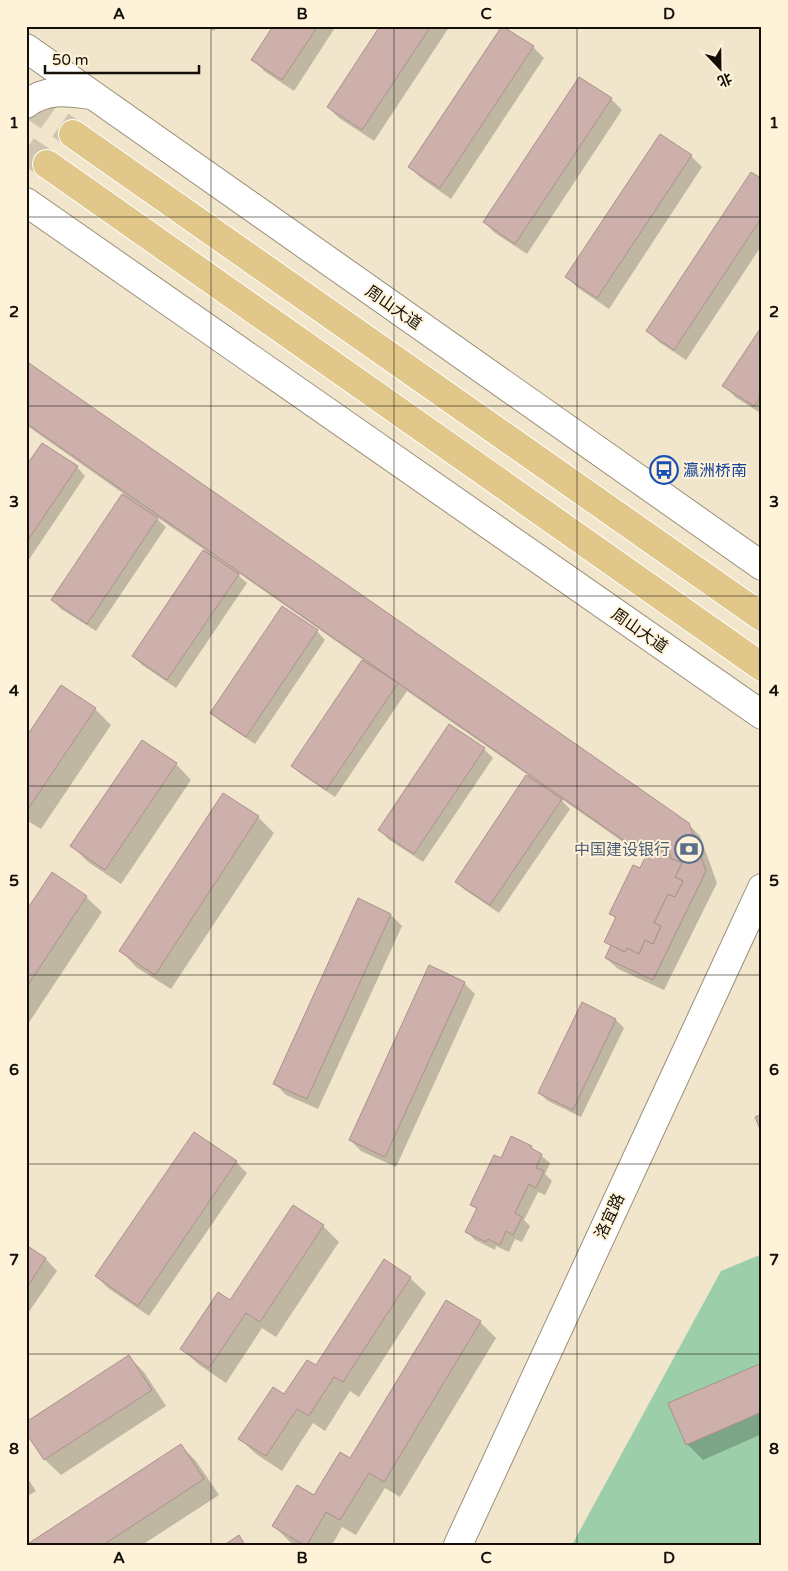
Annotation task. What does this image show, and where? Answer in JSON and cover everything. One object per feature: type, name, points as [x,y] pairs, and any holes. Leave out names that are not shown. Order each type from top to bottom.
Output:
[{"type":"main road","name":"周山大道","points":[[26,48],[762,566]]},
{"type":"main road","points":[[26,104],[35,97],[57,91],[92,95]]},
{"type":"main road","points":[[73,134],[762,617]]},
{"type":"main road","points":[[47,164],[762,667]]},
{"type":"main road","name":"周山大道","points":[[26,202],[762,715]]},
{"type":"main road","name":"洛宜路","points":[[458,1545],[762,888]]},
{"type":"main road","name":"洛宜路","points":[[474,1545],[762,924]]},
{"type":"green space","points":[[762,1254],[762,1545],[572,1545],[721,1271]]},
{"type":"building","points":[[273,26],[318,26],[282,80],[251,60]]},
{"type":"building","points":[[380,26],[431,26],[362,130],[327,107]]},
{"type":"building","points":[[502,26],[534,46],[440,188],[408,167]]},
{"type":"building","points":[[579,77],[612,98],[515,244],[483,222]]},
{"type":"building","points":[[660,134],[692,155],[597,298],[565,277]]},
{"type":"building","points":[[751,172],[762,179],[762,217],[674,350],[646,331]]},
{"type":"building","points":[[762,326],[762,395],[754,406],[722,386]]},
{"type":"building","points":[[26,361],[689,823],[706,871],[653,980],[605,958],[611,945],[625,952],[627,948],[639,954],[645,940],[653,944],[661,926],[654,923],[668,894],[675,897],[683,881],[675,877],[682,863],[670,858],[671,855],[651,845],[646,856],[26,423]]},
{"type":"building","points":[[42,443],[78,466],[26,543],[26,466]]},
{"type":"building","points":[[122,494],[158,518],[87,624],[51,600]]},
{"type":"building","points":[[203,550],[239,574],[167,680],[132,656]]},
{"type":"building","points":[[282,606],[318,630],[246,737],[210,713]]},
{"type":"building","points":[[362,660],[398,683],[326,790],[291,766]]},
{"type":"building","points":[[61,685],[96,708],[26,812],[26,737]]},
{"type":"building","points":[[449,724],[485,748],[414,854],[378,830]]},
{"type":"building","points":[[142,740],[177,763],[105,870],[70,846]]},
{"type":"building","points":[[526,775],[562,799],[490,905],[455,882]]},
{"type":"building","points":[[223,793],[259,816],[155,975],[119,951]]},
{"type":"building","points":[[651,845],[671,855],[670,858],[682,863],[675,877],[683,881],[675,897],[668,894],[654,923],[661,926],[653,944],[645,940],[639,954],[627,948],[625,952],[604,942],[616,917],[609,914],[633,865],[640,868]]},
{"type":"building","points":[[52,872],[87,896],[26,988],[26,911]]},
{"type":"building","points":[[358,898],[391,914],[307,1099],[273,1084]]},
{"type":"building","points":[[429,965],[465,982],[385,1157],[349,1140]]},
{"type":"building","points":[[582,1002],[616,1019],[573,1110],[538,1093]]},
{"type":"building","points":[[762,1114],[762,1134],[755,1117]]},
{"type":"building","points":[[194,1132],[237,1161],[138,1306],[95,1276]]},
{"type":"building","points":[[511,1136],[532,1146],[531,1148],[542,1154],[536,1168],[544,1171],[536,1188],[529,1184],[515,1213],[522,1217],[513,1235],[506,1231],[500,1245],[488,1239],[486,1242],[465,1232],[477,1208],[470,1205],[494,1155],[501,1158]]},
{"type":"building","points":[[293,1205],[324,1225],[260,1322],[246,1313],[209,1368],[180,1349],[218,1292],[230,1300]]},
{"type":"building","points":[[26,1245],[46,1258],[26,1289]]},
{"type":"building","points":[[384,1259],[411,1277],[343,1382],[334,1377],[309,1416],[297,1409],[266,1456],[238,1439],[273,1387],[284,1394],[307,1360],[316,1365]]},
{"type":"building","points":[[446,1300],[481,1321],[384,1482],[369,1473],[340,1520],[326,1512],[307,1545],[272,1526],[297,1485],[314,1495],[340,1452],[350,1458]]},
{"type":"building","points":[[129,1355],[152,1390],[44,1460],[26,1433],[26,1422]]},
{"type":"building","points":[[762,1363],[762,1412],[686,1445],[668,1403]]},
{"type":"building","points":[[181,1444],[204,1479],[103,1545],[26,1545]]},
{"type":"building","points":[[239,1535],[245,1545],[224,1545]]},
{"type":"tunnel","points":[[26,101],[73,134]]},
{"type":"tunnel","points":[[26,150],[47,164]]},
{"type":"place","name":"瀛洲桥南","points":[[664,470]]},
{"type":"place","name":"中国建设银行","points":[[689,849]]}]
